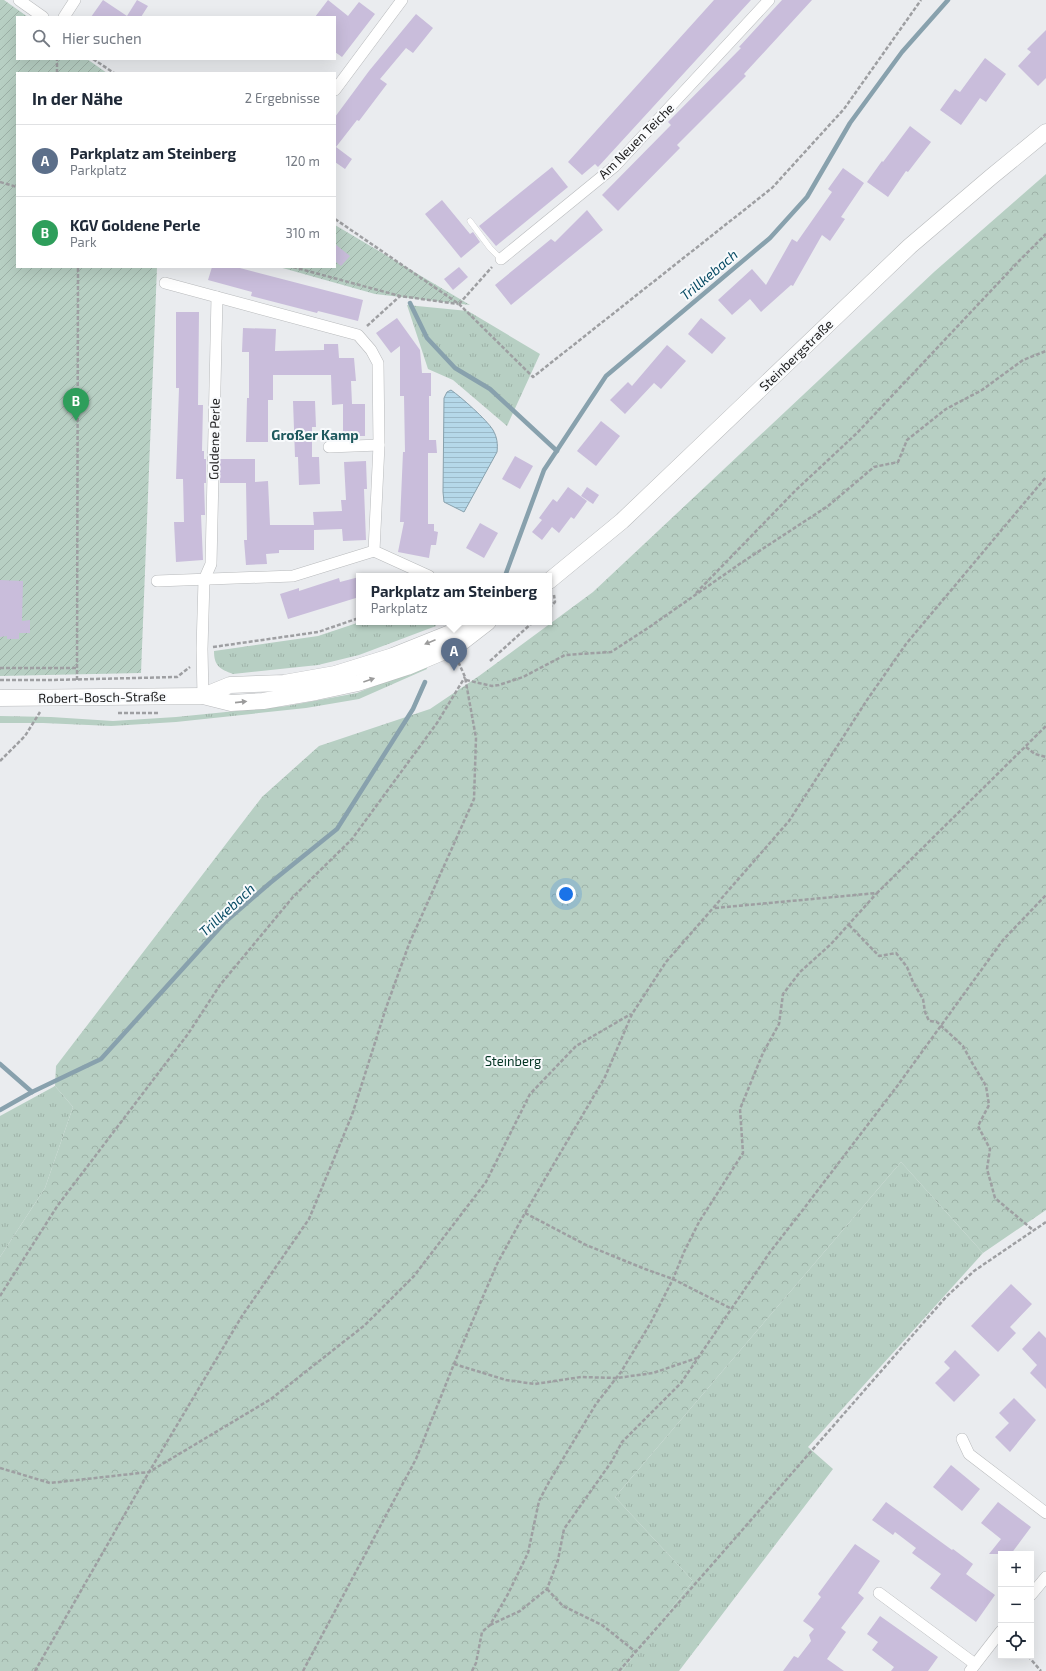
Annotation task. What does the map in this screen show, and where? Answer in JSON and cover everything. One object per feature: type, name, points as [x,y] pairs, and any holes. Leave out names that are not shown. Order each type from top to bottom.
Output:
[{"type":"main road","name":"Steinbergstraße","points":[[552,579],[622,521],[910,246],[1046,132]]},
{"type":"main road","name":"Robert-Bosch-Straße","points":[[0,698],[203,696],[230,685],[284,683],[335,674],[393,656],[453,632],[480,625]]},
{"type":"street","points":[[19,0],[42,16]]},
{"type":"street","points":[[65,16],[75,0]]},
{"type":"street","points":[[336,89],[402,0]]},
{"type":"street","name":"Am Neuen Teiche","points":[[500,259],[615,166],[769,0]]},
{"type":"street","points":[[165,283],[358,335],[371,350],[378,363],[379,445],[374,551]]},
{"type":"street","name":"Goldene Perle","points":[[203,696],[202,649],[204,580],[211,564],[216,297]]},
{"type":"street","points":[[328,447],[379,445]]},
{"type":"street","points":[[157,581],[293,576],[374,551],[422,573]]},
{"type":"street","points":[[962,1439],[968,1454],[1046,1513]]},
{"type":"street","points":[[1034,1591],[1046,1577]]},
{"type":"street","points":[[879,1593],[972,1667],[998,1635]]},
{"type":"lane","points":[[470,221],[500,259]]},
{"type":"path","points":[[336,220],[459,304],[533,377],[772,188],[844,109],[921,0]]},
{"type":"path","points":[[57,60],[57,72]]},
{"type":"path","points":[[94,60],[112,72]]},
{"type":"path","points":[[0,182],[16,187]]},
{"type":"path","points":[[691,597],[796,490],[857,433],[1046,234]]},
{"type":"path","points":[[459,304],[500,259]]},
{"type":"path","points":[[77,680],[78,268]]},
{"type":"path","points":[[297,268],[400,296],[459,304]]},
{"type":"path","points":[[358,335],[400,296]]},
{"type":"path","points":[[466,680],[492,686],[498,685],[529,674],[565,655],[611,652],[828,506],[874,467],[898,462],[908,440],[946,409],[982,390],[1023,360],[1046,351]]},
{"type":"path","points":[[303,1671],[416,1459],[454,1364],[497,1264],[525,1213],[605,1077],[632,1014],[666,962],[789,822],[867,700],[906,644],[1046,477]]},
{"type":"path","points":[[202,649],[318,632],[356,619]]},
{"type":"path","points":[[490,661],[530,625]]},
{"type":"path","points":[[35,1671],[149,1472],[242,1316],[309,1219],[352,1115],[386,1008],[409,944],[474,800],[476,738],[466,680],[455,655]]},
{"type":"path","points":[[0,680],[77,680],[177,676],[190,667],[203,667]]},
{"type":"path","points":[[0,668],[78,668]]},
{"type":"path","points":[[0,1296],[58,1205],[188,1034],[220,985],[293,897],[352,839],[437,723],[465,677]]},
{"type":"path","points":[[0,761],[25,736],[40,712],[44,698]]},
{"type":"path","points":[[490,1625],[508,1594],[528,1553],[539,1502],[549,1482],[596,1404],[616,1378],[650,1324],[674,1279],[684,1252],[699,1222],[743,1153],[740,1108],[763,1053],[779,1024],[783,994],[800,972],[831,944],[877,893],[1046,726]]},
{"type":"path","points":[[1026,747],[1035,754],[1046,757]]},
{"type":"path","points":[[714,908],[877,893]]},
{"type":"path","points":[[472,1671],[476,1663],[482,1632],[490,1625],[520,1611],[547,1589],[558,1560],[564,1529],[612,1461],[622,1442],[680,1383],[730,1308],[770,1252],[828,1178],[1003,940],[1046,895]]},
{"type":"path","points":[[849,925],[879,956],[896,953],[907,967],[913,982],[923,998],[930,1022],[937,1022],[963,1046],[986,1086],[989,1105],[978,1126],[990,1149],[987,1169],[995,1198],[1033,1230]]},
{"type":"path","points":[[0,1468],[50,1483],[149,1472],[271,1399],[365,1325],[414,1276],[486,1182],[530,1094],[576,1046],[632,1014]]},
{"type":"path","points":[[525,1213],[586,1245],[674,1279],[730,1308]]},
{"type":"path","points":[[619,1671],[946,1297],[974,1271],[1046,1222]]},
{"type":"path","points":[[454,1364],[506,1380],[535,1384],[581,1377],[616,1378],[653,1373],[698,1357]]},
{"type":"path","points":[[547,1589],[563,1606],[602,1625],[636,1652]]},
{"type":"path","points":[[1031,1659],[1041,1671]]},
{"type":"green space","points":[[0,0],[4,0],[27,16],[16,16],[16,60],[88,60],[106,72],[16,72],[16,268],[157,268],[141,673],[0,676]]},
{"type":"green space","name":"Steinberg","points":[[1046,174],[1046,1210],[983,1253],[901,1162],[615,1497],[693,1581],[622,1671],[0,1671],[0,1257],[45,1188],[73,1107],[55,1086],[56,1066],[262,797],[319,746],[430,709],[479,676],[548,625],[552,625],[552,622],[593,592],[934,272]]},
{"type":"green space","points":[[336,226],[470,305],[375,294],[283,268],[336,268]]},
{"type":"green space","points":[[407,305],[468,311],[540,354],[507,426],[453,380],[428,369]]},
{"type":"green space","points":[[356,623],[356,625],[436,626],[359,655],[318,665],[233,674],[221,668],[217,664],[214,656],[214,651],[318,636]]},
{"type":"green space","points":[[426,665],[427,669],[359,699],[306,708],[176,722],[111,726],[0,723],[0,716],[51,717],[113,721],[176,717],[287,706],[357,693]]},
{"type":"green space","points":[[55,1086],[73,1107],[45,1188],[0,1257],[0,1116]]},
{"type":"green space","points":[[901,1162],[983,1253],[808,1447],[833,1469],[679,1671],[622,1671],[693,1581],[615,1497]]},
{"type":"water","points":[[451,390],[474,409],[490,426],[497,443],[497,452],[464,512],[444,502],[444,398],[447,392]]},
{"type":"building","points":[[103,0],[127,16],[92,16]]},
{"type":"building","points":[[137,0],[148,6],[142,16],[127,16]]},
{"type":"building","points":[[328,0],[348,16],[359,2],[375,14],[342,57],[336,53],[336,16],[316,16]]},
{"type":"building","points":[[714,0],[751,0],[598,167],[595,164],[582,175],[568,162]]},
{"type":"building","points":[[782,0],[812,0],[744,74],[746,76],[677,145],[680,148],[618,211],[602,195],[671,125],[668,122],[741,48],[739,47]]},
{"type":"building","points":[[416,14],[433,28],[413,53],[406,48],[380,79],[387,84],[359,121],[357,120],[336,147],[336,116],[369,71]]},
{"type":"building","points":[[1046,30],[1046,78],[1038,86],[1018,66],[1031,52],[1027,49]]},
{"type":"building","points":[[985,58],[1006,74],[986,102],[980,98],[961,125],[940,110],[955,89],[960,92]]},
{"type":"building","points":[[910,126],[931,142],[908,172],[906,171],[888,197],[867,182]]},
{"type":"building","points":[[336,147],[352,159],[345,169],[336,163]]},
{"type":"building","points":[[552,167],[568,187],[496,246],[479,226]]},
{"type":"building","points":[[843,168],[864,183],[841,217],[845,219],[830,241],[822,235],[793,286],[791,285],[761,312],[750,299],[732,315],[718,300],[752,269],[766,285],[792,239],[797,242],[832,192],[828,189]]},
{"type":"building","points":[[442,200],[470,234],[473,232],[480,242],[461,258],[425,214]]},
{"type":"building","points":[[587,210],[603,230],[511,305],[495,285],[551,239],[555,242]]},
{"type":"building","points":[[336,245],[350,256],[341,266],[336,262]]},
{"type":"building","points":[[459,267],[468,277],[453,290],[444,279]]},
{"type":"building","points":[[212,268],[240,268],[363,300],[358,321],[318,311],[317,313],[251,296],[252,292],[208,280]]},
{"type":"building","points":[[176,312],[199,312],[198,405],[203,405],[202,451],[204,451],[204,459],[206,459],[206,483],[204,483],[205,515],[201,515],[203,560],[176,562],[174,522],[184,522],[183,479],[176,479],[179,388],[176,388]]},
{"type":"building","points":[[397,318],[420,350],[422,373],[431,373],[431,396],[429,396],[429,440],[436,440],[437,453],[428,453],[428,524],[434,524],[434,531],[438,532],[436,545],[431,545],[429,558],[398,552],[404,522],[400,522],[403,452],[405,452],[404,396],[400,396],[400,346],[391,353],[376,333]]},
{"type":"building","points":[[701,318],[726,338],[712,354],[688,334]]},
{"type":"building","points":[[243,328],[276,329],[275,351],[324,350],[324,344],[338,344],[339,358],[354,358],[356,381],[351,381],[352,404],[365,404],[365,436],[343,436],[343,404],[332,405],[331,375],[273,375],[273,400],[268,400],[268,442],[246,442],[247,398],[249,398],[249,352],[242,352]]},
{"type":"building","points":[[667,345],[686,361],[661,389],[654,383],[625,414],[610,400],[628,382],[632,386]]},
{"type":"building","points":[[293,401],[315,401],[316,427],[312,427],[312,457],[319,457],[320,484],[299,485],[298,457],[295,457]]},
{"type":"building","points":[[601,421],[620,436],[596,466],[577,451]]},
{"type":"building","points":[[515,456],[533,466],[520,489],[502,479]]},
{"type":"building","points":[[220,459],[255,459],[255,482],[268,481],[270,525],[314,525],[313,512],[342,511],[341,500],[346,500],[344,462],[366,461],[367,489],[364,489],[366,540],[343,541],[342,529],[314,530],[314,550],[279,550],[279,553],[266,554],[267,564],[246,565],[244,540],[247,540],[246,483],[220,483]]},
{"type":"building","points":[[568,487],[587,501],[574,519],[571,517],[559,533],[552,527],[542,540],[532,532],[542,520],[539,518],[553,499],[557,502]]},
{"type":"building","points":[[587,487],[599,495],[593,504],[581,496]]},
{"type":"building","points":[[480,523],[498,533],[484,558],[466,548]]},
{"type":"building","points":[[339,578],[340,582],[356,578],[356,598],[288,619],[280,594],[299,588],[299,591]]},
{"type":"building","points":[[0,580],[23,581],[22,621],[30,620],[30,633],[19,633],[19,639],[7,639],[7,636],[0,637]]},
{"type":"building","points":[[1011,1284],[1032,1304],[1010,1327],[1016,1333],[998,1352],[971,1326]]},
{"type":"building","points":[[1039,1331],[1046,1338],[1046,1389],[1030,1373],[1037,1365],[1022,1349]]},
{"type":"building","points":[[955,1350],[980,1375],[954,1402],[935,1383],[950,1368],[944,1362]]},
{"type":"building","points":[[1014,1398],[1036,1420],[1010,1452],[995,1437],[1009,1423],[999,1413]]},
{"type":"building","points":[[951,1465],[980,1489],[962,1511],[933,1487]]},
{"type":"building","points":[[886,1502],[973,1564],[966,1574],[995,1595],[976,1622],[930,1588],[941,1574],[912,1553],[916,1548],[895,1532],[893,1535],[872,1520]]},
{"type":"building","points":[[998,1502],[1031,1527],[1013,1551],[998,1551],[998,1554],[989,1554],[1001,1539],[981,1523]]},
{"type":"building","points":[[855,1544],[880,1561],[858,1593],[864,1598],[841,1628],[846,1632],[827,1659],[844,1671],[783,1671],[794,1656],[798,1658],[811,1641],[809,1635],[814,1629],[803,1621],[821,1597],[818,1594]]},
{"type":"building","points":[[880,1616],[938,1657],[928,1671],[891,1671],[894,1667],[872,1650],[878,1642],[867,1634]]},
{"type":"waterway","name":"Trillkebach","points":[[506,573],[544,470],[606,376],[770,238],[807,197],[850,123],[902,52],[948,0]]},
{"type":"waterway","points":[[410,303],[427,338],[455,368],[490,389],[557,451]]},
{"type":"waterway","name":"Trillkebach","points":[[0,1110],[32,1092],[101,1059],[225,922],[270,883],[337,829],[413,709],[425,682]]},
{"type":"waterway","points":[[0,1064],[32,1092]]},
{"type":"place","name":"KGV Goldene Perle","points":[[76,421]]},
{"type":"place","name":"Parkplatz am Steinberg","points":[[454,671]]},
{"type":"district","name":"Großer Kamp","points":[[315,435]]}]
